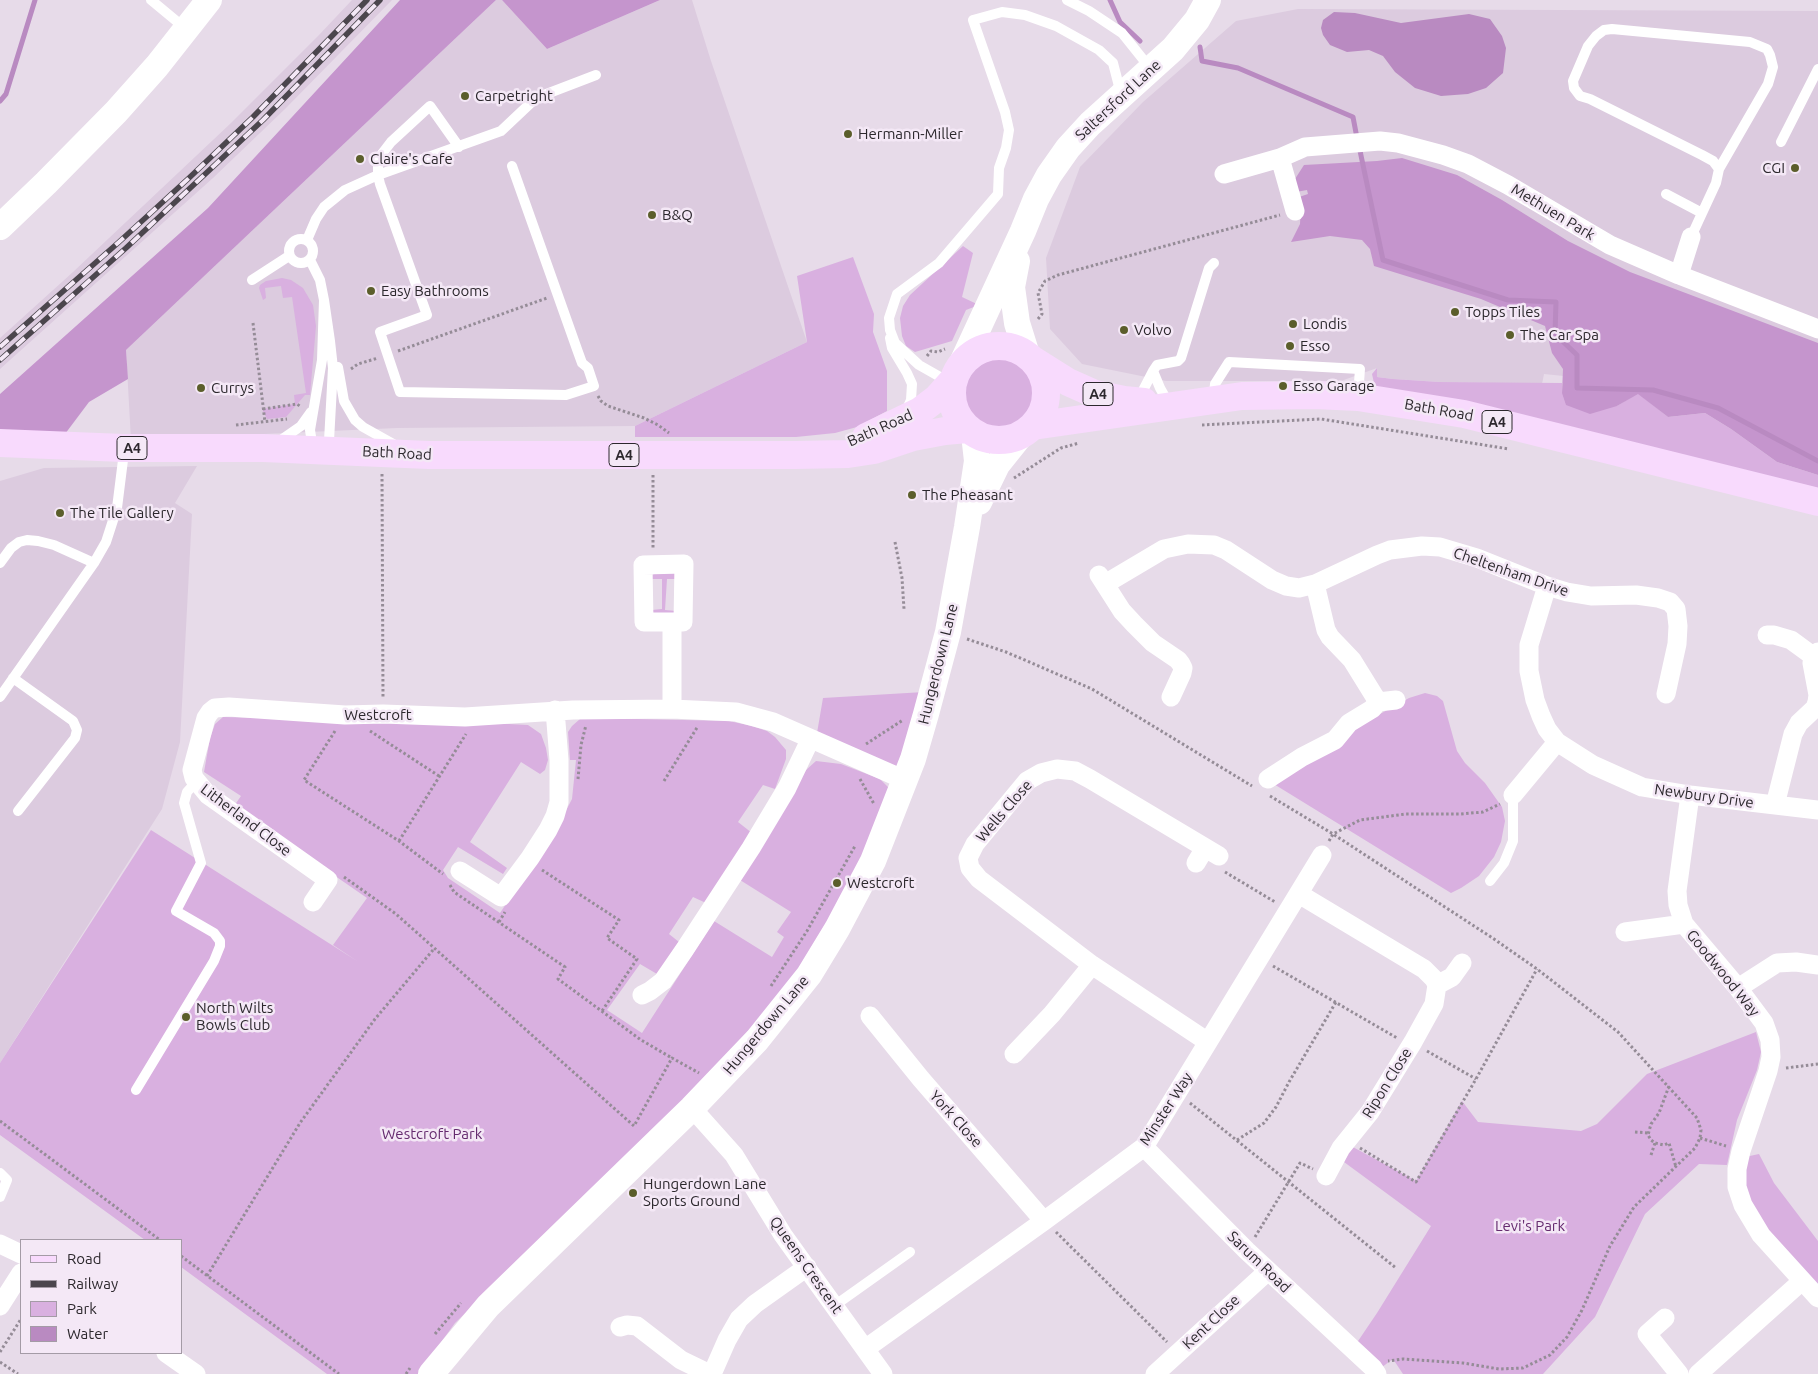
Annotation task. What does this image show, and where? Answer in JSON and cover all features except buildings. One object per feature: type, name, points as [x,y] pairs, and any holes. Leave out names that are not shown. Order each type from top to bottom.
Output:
[{"type":"main road","points":[[0,227],[116,112],[157,66],[209,0]]},
{"type":"main road","name":"Saltersford Lane","points":[[954,368],[1023,231],[1036,199],[1057,163],[1078,136],[1174,49],[1197,20],[1208,0]]},
{"type":"main road","name":"Saltersford Lane","points":[[1023,231],[1012,287],[1026,324],[1030,358]]},
{"type":"main road","points":[[995,346],[1012,348],[1030,358],[1038,367],[1045,382],[1046,397],[1042,412],[1027,430],[1006,440],[990,440],[971,431],[954,410],[951,393],[954,368],[972,354],[987,348],[995,346]]},
{"type":"main road","name":"Bath Road","points":[[1030,358],[1068,382],[1094,394],[1170,406]]},
{"type":"main road","name":"Bath Road","points":[[795,455],[848,444],[896,424],[920,411],[937,398],[954,368]]},
{"type":"main road","name":"Bath Road","points":[[1027,430],[1062,435],[1170,406],[1242,396],[1358,397],[1464,414],[1818,502]]},
{"type":"main road","name":"Hungerdown Lane","points":[[967,527],[996,465],[1027,430]]},
{"type":"main road","name":"Bath Road","points":[[0,443],[123,448],[264,435],[323,450],[429,455],[795,455],[848,454],[874,450],[914,437],[946,431],[971,431]]},
{"type":"main road","name":"Hungerdown Lane","points":[[421,1370],[692,1108],[757,1040],[809,975],[837,929],[873,861],[899,777],[921,732],[948,632],[977,461],[971,431]]},
{"type":"street","name":"Methuen Park","points":[[1224,174],[1280,158],[1305,147],[1380,141],[1398,143],[1468,164],[1508,185],[1610,245],[1679,275],[1818,329]]},
{"type":"street","points":[[1280,158],[1295,211]]},
{"type":"street","points":[[1679,275],[1691,238]]},
{"type":"street","name":"Cheltenham Drive","points":[[1171,697],[1183,668],[1178,660],[1153,642],[1122,611],[1101,579],[1164,549],[1176,545],[1200,543],[1214,545],[1226,550],[1259,572],[1286,586],[1299,588],[1315,584],[1377,555],[1402,548],[1422,546],[1440,547],[1459,552],[1572,594],[1592,596],[1636,595],[1658,598],[1674,604],[1678,617],[1676,644],[1666,694]]},
{"type":"street","points":[[684,564],[682,622],[672,622],[644,622],[643,565],[684,564]]},
{"type":"street","points":[[1268,779],[1302,757],[1335,740],[1349,723],[1387,701],[1330,637],[1326,630],[1315,584]]},
{"type":"street","name":"Newbury Drive","points":[[1547,586],[1532,630],[1529,645],[1529,672],[1535,700],[1541,716],[1547,729],[1557,742],[1593,765],[1625,780],[1659,791],[1818,810]]},
{"type":"street","points":[[672,622],[672,709]]},
{"type":"street","points":[[1768,634],[1792,640],[1816,654],[1812,663],[1818,694],[1815,708],[1799,723],[1792,734],[1775,805]]},
{"type":"street","name":"Westcroft","points":[[206,718],[215,708],[224,707],[345,715],[383,714],[477,717],[555,710],[672,709],[736,712],[772,722],[899,777]]},
{"type":"street","points":[[460,871],[501,896],[526,864],[548,830],[559,802],[559,760],[555,710]]},
{"type":"street","name":"Litherland Close","points":[[206,718],[192,770],[196,782],[208,795],[328,880],[313,902]]},
{"type":"street","points":[[642,995],[650,992],[663,981],[685,949],[751,848],[787,788],[810,740]]},
{"type":"street","points":[[1513,795],[1557,742]]},
{"type":"street","name":"Wells Close","points":[[1207,856],[1090,778],[1075,771],[1057,769],[1041,772],[1027,781],[975,844],[961,856],[979,879],[1092,965],[1208,1042]]},
{"type":"street","name":"Goodwood Way","points":[[1690,795],[1677,891],[1678,905],[1684,924],[1738,988],[1764,1023],[1770,1040],[1771,1057],[1768,1071],[1741,1151],[1737,1169],[1737,1187],[1743,1205],[1761,1235],[1818,1298]]},
{"type":"street","name":"Minster Way","points":[[865,1349],[1144,1147],[1322,855]]},
{"type":"street","points":[[1299,894],[1424,969],[1437,985],[1452,977],[1462,963]]},
{"type":"street","points":[[1625,932],[1684,924]]},
{"type":"street","points":[[1738,988],[1778,963],[1796,962],[1818,965]]},
{"type":"street","points":[[1016,1044],[1052,1014],[1092,965]]},
{"type":"street","name":"Ripon Close","points":[[1326,1176],[1338,1152],[1370,1112],[1412,1044],[1434,1004],[1437,985]]},
{"type":"street","name":"York Close","points":[[880,1021],[921,1079],[1044,1221]]},
{"type":"street","name":"Queens Crescent","points":[[692,1108],[734,1155],[776,1223],[883,1374]]},
{"type":"street","name":"Sarum Road","points":[[1144,1147],[1246,1251],[1373,1368],[1377,1374]]},
{"type":"street","points":[[0,1244],[20,1254]]},
{"type":"street","points":[[630,1321],[681,1360],[711,1374],[739,1319],[755,1304],[807,1268]]},
{"type":"street","name":"Kent Close","points":[[1155,1374],[1268,1270]]},
{"type":"street","points":[[0,1306],[20,1275]]},
{"type":"street","points":[[1698,1374],[1802,1281]]},
{"type":"street","points":[[1665,1318],[1647,1334],[1679,1374]]},
{"type":"street","points":[[167,1354],[196,1374]]},
{"type":"lane","points":[[151,0],[187,29]]},
{"type":"lane","points":[[1067,0],[1089,11],[1122,34],[1150,69]]},
{"type":"lane","points":[[896,424],[912,400],[912,384],[892,348],[888,332],[889,318],[897,294],[939,263],[998,194],[999,168],[1006,148],[1009,130],[1006,112],[973,20],[1002,12],[1025,15],[1056,26],[1099,50],[1113,64],[1122,95]]},
{"type":"lane","points":[[1691,238],[1716,183],[1719,169],[1768,84],[1772,67],[1767,49],[1750,42],[1612,29],[1604,30],[1596,36],[1588,46],[1573,81],[1574,88],[1580,96],[1590,99],[1713,161],[1719,169]]},
{"type":"lane","points":[[1781,142],[1818,69]]},
{"type":"lane","points":[[307,240],[321,211],[332,199],[345,190],[378,175],[501,131],[536,98],[596,75]]},
{"type":"lane","points":[[459,147],[430,106],[391,142],[378,159],[378,175],[427,315],[380,332],[400,392],[566,395],[594,386],[588,368],[582,363],[512,166]]},
{"type":"lane","points":[[1666,194],[1702,213]]},
{"type":"lane","points":[[307,240],[313,248],[310,260],[302,264],[294,262],[289,256],[289,248],[293,241],[307,240]]},
{"type":"lane","points":[[252,280],[289,256]]},
{"type":"lane","points":[[310,260],[319,276],[344,399],[353,417],[363,427],[387,441],[405,449],[429,455]]},
{"type":"lane","points":[[1138,400],[1152,371],[1158,365],[1178,361],[1181,358],[1209,268],[1214,263]]},
{"type":"lane","points":[[324,300],[333,368],[329,441],[328,446],[323,450],[311,440],[310,430],[322,360],[324,300]]},
{"type":"lane","points":[[889,318],[890,330],[895,343],[919,365],[954,368]]},
{"type":"lane","points":[[1152,371],[1170,406]]},
{"type":"lane","points":[[264,435],[279,442],[305,422],[313,408]]},
{"type":"lane","points":[[0,697],[94,563],[106,542],[117,508],[123,448]]},
{"type":"lane","points":[[0,563],[11,548],[19,542],[27,540],[54,545],[94,563]]},
{"type":"lane","points":[[13,678],[73,721],[77,730],[75,738],[18,811]]},
{"type":"lane","points":[[136,1090],[214,961],[220,946],[220,941],[214,933],[176,911],[201,863],[184,803],[187,792],[196,782]]},
{"type":"lane","points":[[1490,881],[1504,863],[1513,841],[1513,795]]},
{"type":"lane","points":[[0,1173],[7,1180],[0,1197]]},
{"type":"lane","points":[[834,1306],[910,1252]]},
{"type":"path","points":[[1026,324],[1036,321],[1042,314],[1038,294],[1044,281],[1058,275],[1295,211]]},
{"type":"path","points":[[349,374],[351,369],[358,364],[558,294]]},
{"type":"path","points":[[253,323],[263,409],[264,435]]},
{"type":"path","points":[[919,365],[931,351],[941,351],[954,368]]},
{"type":"path","points":[[594,386],[602,402],[658,424],[670,434]]},
{"type":"path","points":[[263,409],[297,404],[300,407]]},
{"type":"path","points":[[1192,426],[1321,419],[1509,449]]},
{"type":"path","points":[[996,465],[1013,479],[1062,435],[1080,442]]},
{"type":"path","points":[[653,469],[653,565]]},
{"type":"path","points":[[382,473],[383,714]]},
{"type":"path","points":[[895,542],[902,578],[904,609]]},
{"type":"path","points":[[664,781],[708,710]]},
{"type":"path","points":[[345,715],[440,776]]},
{"type":"path","points":[[847,755],[908,716]]},
{"type":"path","points":[[399,841],[477,717]]},
{"type":"path","points":[[876,808],[899,777]]},
{"type":"path","points":[[1333,834],[1360,820],[1383,816],[1483,812],[1504,803],[1513,795]]},
{"type":"path","points":[[766,993],[807,931],[858,841]]},
{"type":"path","points":[[1207,856],[1221,870],[1289,910]]},
{"type":"path","points":[[535,865],[619,920],[607,938],[637,959],[602,1011]]},
{"type":"path","points":[[342,876],[396,914],[634,1126],[672,1058],[699,1073],[693,1080]]},
{"type":"path","points":[[207,1276],[300,1123],[375,1019],[433,950]]},
{"type":"path","points":[[1260,958],[1476,1079]]},
{"type":"path","points":[[1347,1141],[1416,1182],[1537,969]]},
{"type":"path","points":[[1237,1140],[1264,1123],[1276,1107],[1336,1002]]},
{"type":"path","points":[[1768,1071],[1818,1064]]},
{"type":"path","points":[[1669,1086],[1659,1113],[1651,1124],[1648,1133],[1651,1140],[1655,1143],[1664,1145],[1669,1143],[1676,1167]]},
{"type":"path","points":[[1178,1093],[1396,1268]]},
{"type":"path","points":[[0,1121],[159,1239]]},
{"type":"path","points":[[1636,1132],[1648,1133]]},
{"type":"path","points":[[1651,1154],[1655,1143]]},
{"type":"path","points":[[1246,1251],[1300,1162],[1326,1176]]},
{"type":"path","points":[[1044,1221],[1178,1353]]},
{"type":"path","points":[[182,1257],[339,1374]]},
{"type":"path","points":[[432,1337],[466,1298]]},
{"type":"path","points":[[0,1352],[20,1321]]},
{"type":"path","points":[[0,1362],[18,1374]]},
{"type":"path","points":[[406,1374],[421,1370]]},
{"type":"shaded area","points":[[352,0],[392,0],[285,109],[213,178],[0,369],[0,338],[231,123]]},
{"type":"shaded area","points":[[400,0],[496,0],[126,350],[128,379],[89,402],[65,434],[0,432],[0,394],[208,208]]},
{"type":"shaded area","points":[[496,0],[502,0],[547,49],[660,0],[692,0],[807,342],[635,426],[397,428],[131,440],[126,350]]},
{"type":"shaded area","points":[[502,0],[660,0],[547,49]]},
{"type":"shaded area","points":[[1298,9],[1818,11],[1818,402],[1544,374],[1542,384],[1393,379],[1377,377],[1377,368],[1341,381],[1166,381],[1082,364],[1050,329],[1046,258],[1080,167],[1143,102],[1236,21]]},
{"type":"shaded area","points":[[1402,158],[1457,175],[1502,200],[1568,241],[1630,272],[1818,343],[1818,475],[1777,462],[1705,413],[1668,417],[1638,394],[1617,406],[1590,414],[1566,405],[1562,393],[1563,369],[1552,353],[1545,326],[1481,299],[1374,266],[1370,249],[1362,240],[1330,236],[1291,242],[1300,224],[1301,204],[1299,197],[1308,194],[1307,190],[1296,192],[1295,179],[1304,165]]},
{"type":"shaded area","points":[[197,466],[175,503],[192,514],[180,742],[162,809],[0,1063],[0,481],[44,468]]},
{"type":"green space","points":[[963,246],[973,253],[962,297],[979,305],[966,310],[952,341],[915,352],[906,346],[902,336],[900,318],[903,306],[910,295]]},
{"type":"green space","points":[[853,257],[874,314],[873,332],[887,371],[887,411],[857,427],[835,433],[796,437],[635,437],[635,426],[807,342],[797,276]]},
{"type":"green space","points":[[282,278],[291,280],[303,288],[313,305],[316,326],[310,395],[305,395],[286,417],[267,419],[262,409],[295,404],[294,395],[306,393],[292,297],[283,298],[281,286],[265,288],[266,298],[263,300],[259,288],[266,281]]},
{"type":"green space","points":[[1000,359],[1013,362],[1025,369],[1032,381],[1035,394],[1032,407],[1025,419],[1013,426],[1000,429],[987,426],[975,419],[968,407],[965,394],[968,381],[975,369],[987,362]]},
{"type":"green space","points":[[1377,368],[1377,377],[1393,379],[1439,382],[1562,383],[1562,393],[1617,406],[1638,393],[1668,417],[1705,413],[1777,462],[1818,475],[1818,493],[1381,392],[1374,383],[1372,374]]},
{"type":"green space","points":[[656,573],[675,573],[679,579],[667,579],[665,610],[677,611],[675,614],[654,615],[652,610],[662,609],[662,579],[650,579]]},
{"type":"green space","points":[[924,692],[899,767],[893,768],[817,733],[823,698]]},
{"type":"green space","points":[[1425,693],[1437,696],[1443,701],[1457,751],[1465,763],[1485,783],[1502,807],[1505,821],[1501,842],[1494,857],[1479,876],[1451,893],[1264,778],[1409,698]]},
{"type":"green space","name":"Westcroft Park","points":[[223,717],[528,725],[541,734],[548,760],[545,770],[540,774],[521,762],[470,842],[507,868],[503,874],[458,847],[443,870],[448,878],[500,913],[558,826],[572,799],[576,760],[570,760],[568,732],[580,719],[729,721],[767,731],[786,750],[786,759],[775,789],[763,785],[738,822],[752,833],[706,903],[693,897],[669,934],[679,942],[657,974],[640,964],[607,1010],[642,1033],[714,921],[772,957],[784,937],[777,932],[791,912],[740,880],[806,770],[816,761],[841,764],[880,779],[889,788],[857,872],[789,984],[725,1063],[455,1323],[418,1374],[327,1374],[182,1268],[182,1239],[144,1239],[0,1135],[0,1063],[151,830],[357,961],[333,945],[367,898],[234,806],[241,796],[204,772],[210,738],[215,724]]},
{"type":"green space","name":"Levi's Park","points":[[1756,1032],[1761,1052],[1757,1070],[1737,1120],[1727,1165],[1699,1164],[1645,1214],[1595,1317],[1543,1374],[1403,1374],[1393,1359],[1378,1370],[1354,1347],[1431,1226],[1344,1162],[1346,1151],[1351,1146],[1416,1181],[1462,1101],[1478,1122],[1581,1131],[1597,1124],[1647,1074]]},
{"type":"green space","points":[[1759,1154],[1774,1183],[1818,1241],[1818,1307],[1758,1241],[1734,1162]]},
{"type":"water","points":[[1334,12],[1355,13],[1401,23],[1469,14],[1490,19],[1502,36],[1506,48],[1503,73],[1486,88],[1468,94],[1441,96],[1415,88],[1395,72],[1383,56],[1369,50],[1347,52],[1330,45],[1323,35],[1321,28],[1323,20]]},
{"type":"waterway","points":[[0,101],[6,94],[35,0]]},
{"type":"waterway","points":[[1110,0],[1120,22],[1140,41]]},
{"type":"waterway","points":[[1200,47],[1202,61],[1238,68],[1353,117],[1357,138]]},
{"type":"waterway","points":[[1359,146],[1383,260],[1508,300],[1556,302],[1555,334],[1577,355],[1577,388],[1653,390],[1718,408],[1818,461]]},
{"type":"railway","points":[[0,347],[189,178],[253,117],[367,0]]},
{"type":"railway","points":[[0,360],[126,248],[263,120],[380,0]]},
{"type":"place","name":"Carpetright","points":[[465,96]]},
{"type":"place","name":"Hermann-Miller","points":[[848,134]]},
{"type":"place","name":"Claire's Cafe","points":[[360,159]]},
{"type":"place","name":"CGI","points":[[1795,168]]},
{"type":"place","name":"B&Q","points":[[652,215]]},
{"type":"place","name":"Easy Bathrooms","points":[[371,291]]},
{"type":"place","name":"Topps Tiles","points":[[1455,312]]},
{"type":"place","name":"Londis","points":[[1293,324]]},
{"type":"place","name":"Volvo","points":[[1124,330]]},
{"type":"place","name":"The Car Spa","points":[[1510,335]]},
{"type":"place","name":"Esso","points":[[1290,346]]},
{"type":"place","name":"Esso Garage","points":[[1283,386]]},
{"type":"place","name":"Currys","points":[[201,388]]},
{"type":"place","name":"The Pheasant","points":[[912,495]]},
{"type":"place","name":"The Tile Gallery","points":[[60,513]]},
{"type":"place","name":"Westcroft","points":[[837,883]]},
{"type":"place","name":"North Wilts Bowls Club","points":[[186,1017]]},
{"type":"place","name":"Hungerdown Lane Sports Ground","points":[[633,1193]]}]
